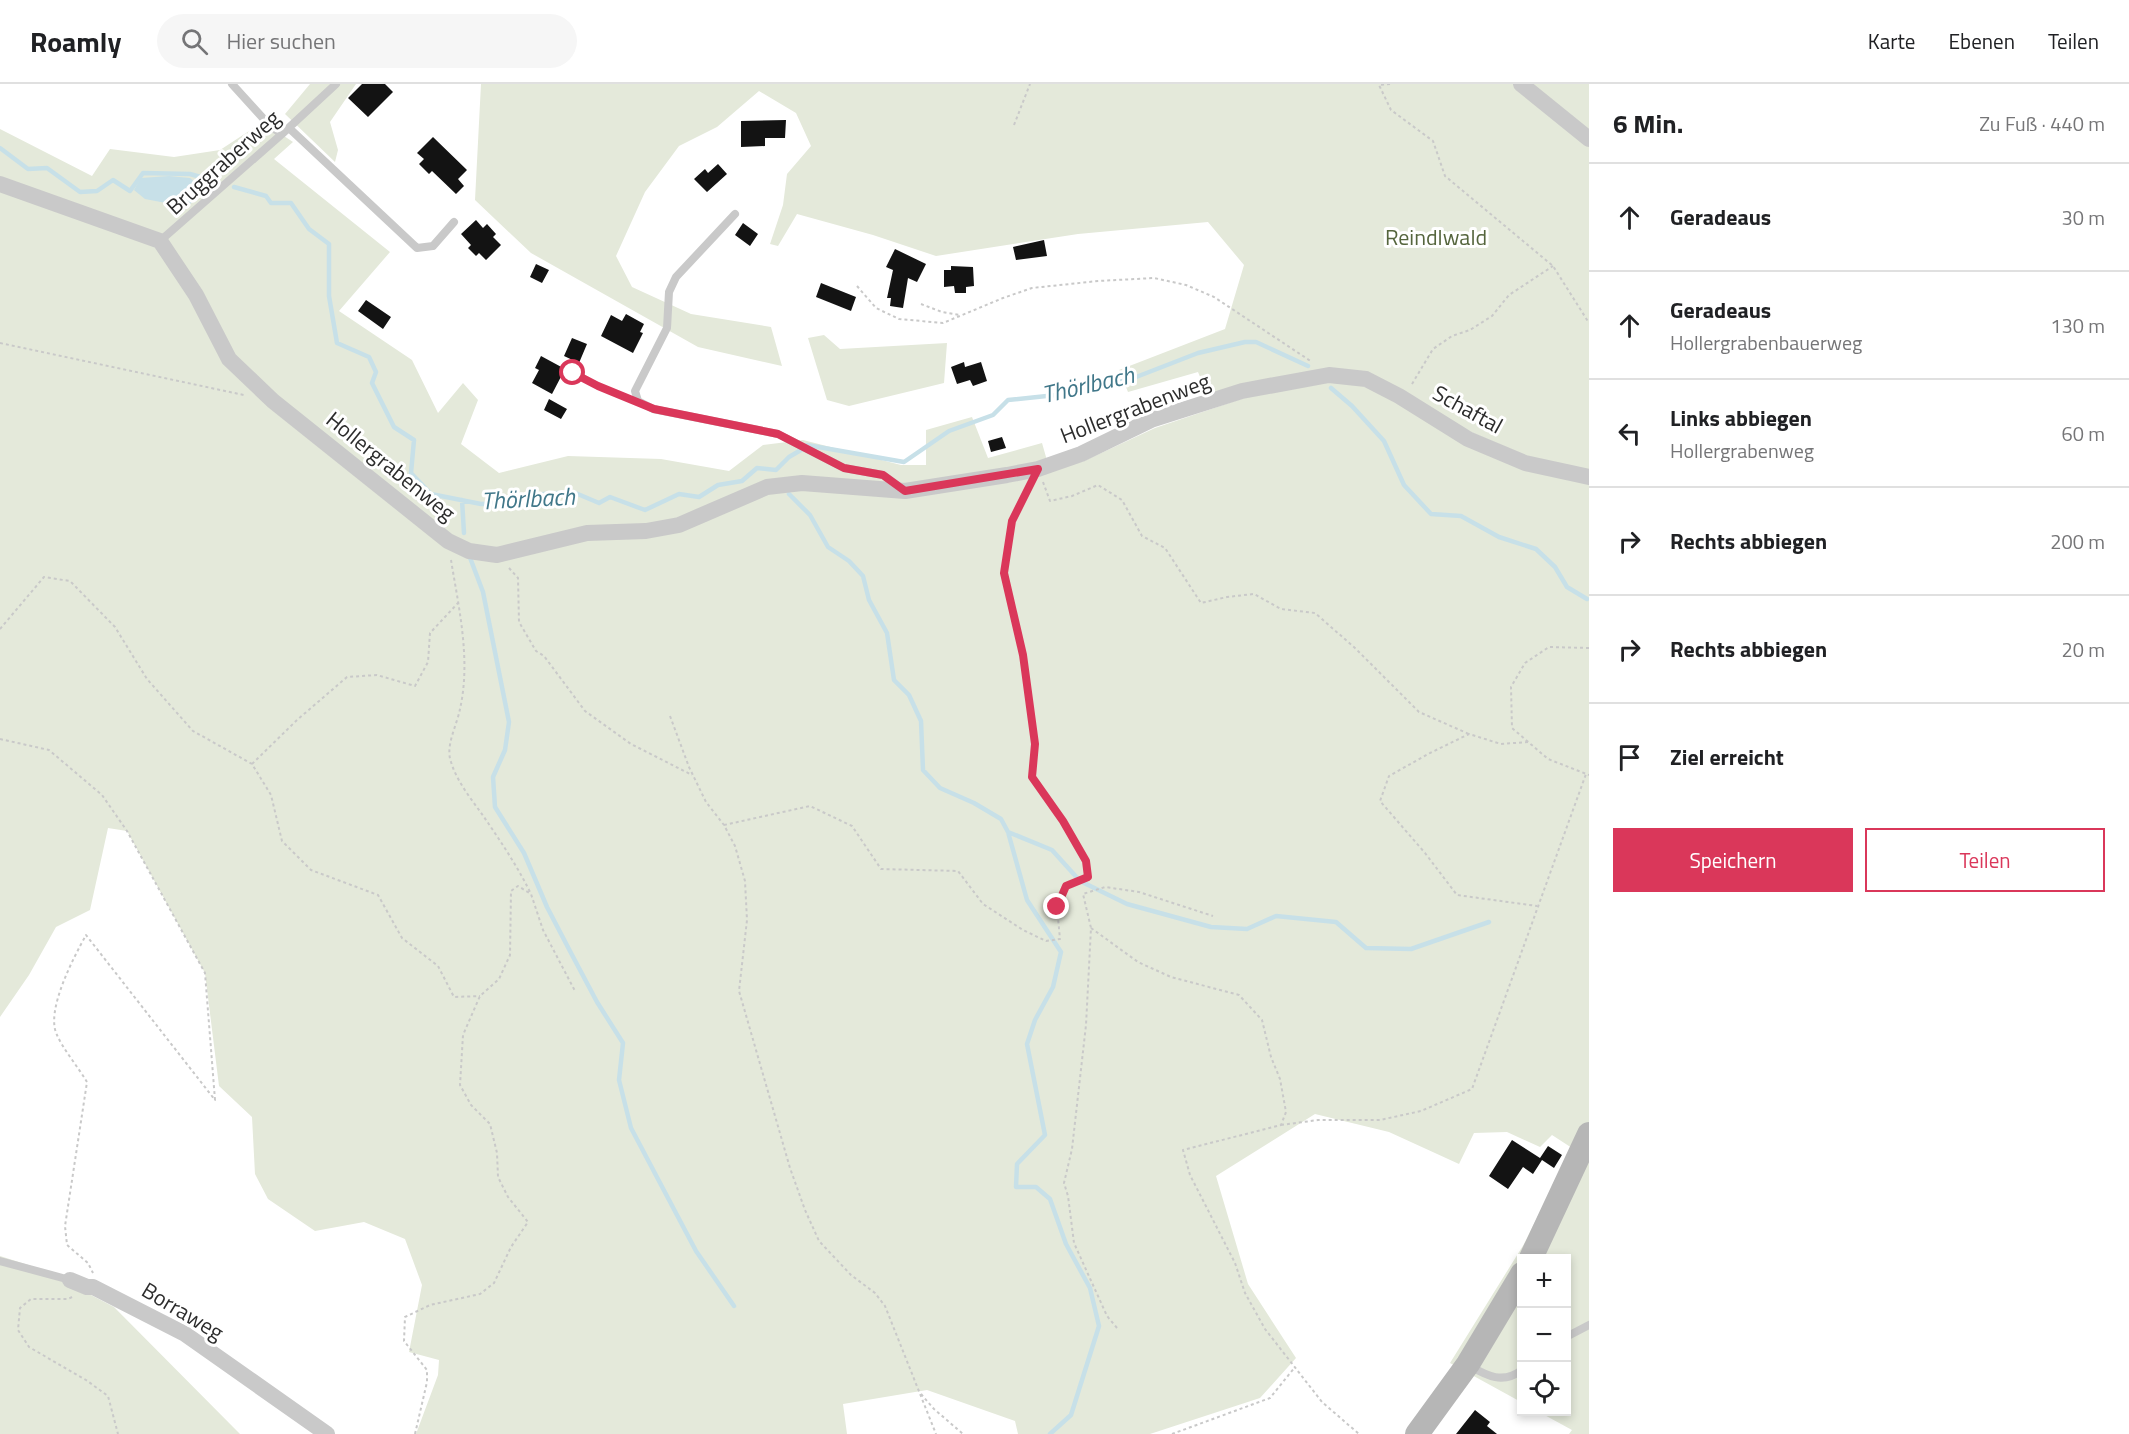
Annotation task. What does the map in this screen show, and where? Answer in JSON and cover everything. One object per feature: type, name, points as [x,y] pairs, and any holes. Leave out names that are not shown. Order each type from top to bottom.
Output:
[{"type":"main road","points":[[1533,1254],[1589,1134]]},
{"type":"main road","points":[[1417,1434],[1468,1364],[1517,1281]]},
{"type":"street","points":[[1521,84],[1589,140]]},
{"type":"street","points":[[0,184],[160,241]]},
{"type":"street","name":"Hollergrabenweg","points":[[160,241],[196,295],[229,359],[273,400],[448,541],[469,551],[496,555],[587,533],[646,531],[679,525],[767,487],[802,483],[905,491],[1038,469],[1081,454],[1151,420],[1231,394],[1329,375]]},
{"type":"street","name":"Schaftal","points":[[1329,375],[1366,379],[1399,396],[1468,439],[1525,463],[1589,477]]},
{"type":"street","name":"Borraweg","points":[[70,1280],[90,1287],[185,1334],[327,1434]]},
{"type":"lane","points":[[232,84],[264,120],[285,131],[417,248],[433,246],[454,222]]},
{"type":"lane","name":"Bruggraberweg","points":[[160,241],[336,84]]},
{"type":"lane","points":[[735,214],[676,277],[669,292],[667,328],[635,391],[638,402],[654,409],[778,434],[844,468],[883,475],[905,491]]},
{"type":"lane","name":"Borraweg","points":[[0,1261],[70,1280]]},
{"type":"lane","points":[[1571,1334],[1589,1325]]},
{"type":"lane","points":[[1468,1364],[1492,1378],[1517,1373]]},
{"type":"path","points":[[1014,125],[1030,84]]},
{"type":"path","points":[[1390,84],[1379,85],[1391,110],[1433,141],[1445,176],[1553,266],[1589,323]]},
{"type":"path","points":[[1399,396],[1411,386],[1433,348],[1452,336],[1470,330],[1492,316],[1509,295],[1553,266]]},
{"type":"path","points":[[857,286],[876,308],[899,319],[943,323],[1032,288],[1154,278],[1186,285],[1214,297],[1299,352],[1329,375]]},
{"type":"path","points":[[921,304],[942,312],[963,316]]},
{"type":"path","points":[[0,343],[208,389],[273,400]]},
{"type":"path","points":[[573,373],[638,402]]},
{"type":"path","points":[[1038,469],[1050,501],[1072,496],[1098,485],[1122,500],[1142,536],[1165,548],[1201,603],[1254,594],[1281,609],[1315,613],[1355,648],[1419,712],[1469,734],[1501,744],[1528,742]]},
{"type":"path","points":[[724,825],[810,806],[852,826],[881,869],[958,871],[982,904],[1023,930],[1046,941],[1060,939],[1057,907],[1066,886],[1088,877],[1086,861],[1063,821],[1032,777],[1035,744],[1023,655],[1004,573],[1012,521],[1038,469]]},
{"type":"path","points":[[448,541],[458,603],[465,672],[450,760],[465,789],[518,867],[531,894],[543,930],[576,991]]},
{"type":"path","points":[[496,555],[518,578],[519,622],[536,651],[543,656],[585,711],[631,744],[693,776]]},
{"type":"path","points":[[0,628],[44,577],[70,581],[116,627],[147,679],[193,730],[252,764],[271,795],[282,841],[311,870],[378,895],[402,938],[438,966],[454,997],[480,996]]},
{"type":"path","points":[[252,764],[297,720],[347,677],[377,675],[415,686],[428,662],[430,633],[458,603]]},
{"type":"path","points":[[1359,1434],[1322,1402],[1264,1329],[1245,1293],[1235,1263],[1190,1175],[1183,1150],[1281,1125],[1318,1120],[1380,1120],[1421,1111],[1472,1089],[1537,906],[1587,775],[1548,759],[1512,728],[1511,687],[1525,663],[1549,647],[1589,648]]},
{"type":"path","points":[[670,716],[693,776],[706,802],[724,825],[735,846],[745,881],[747,920],[739,991],[790,1168],[819,1241],[851,1275],[875,1293],[885,1306],[936,1434]]},
{"type":"path","points":[[1469,734],[1389,776],[1380,801],[1425,853],[1457,895],[1537,906]]},
{"type":"path","points":[[0,739],[49,750],[102,795],[127,831],[205,973],[215,1100],[86,935],[72,961],[53,1018],[56,1034],[87,1082],[65,1226],[67,1245],[88,1263],[93,1272],[90,1287],[68,1299],[31,1299],[20,1308],[18,1330],[29,1347],[86,1380],[108,1396],[118,1434]]},
{"type":"path","points":[[415,1434],[427,1382],[427,1370],[404,1341],[405,1317],[430,1305],[480,1294],[494,1283],[511,1247],[528,1222],[508,1197],[498,1177],[498,1153],[490,1124],[471,1105],[460,1085],[463,1035],[480,996],[499,979],[510,955],[511,891],[518,886],[531,894]]},
{"type":"path","points":[[1117,1328],[1107,1316],[1074,1243],[1064,1183],[1072,1149],[1086,1025],[1091,928],[1083,894],[1106,887],[1139,892],[1213,916]]},
{"type":"path","points":[[1091,928],[1138,962],[1171,977],[1239,995],[1262,1020],[1271,1057],[1280,1079],[1286,1112],[1281,1125]]},
{"type":"path","points":[[1172,1434],[1270,1398],[1295,1368]]},
{"type":"path","points":[[919,1391],[934,1409],[963,1434]]},
{"type":"green space","points":[[310,84],[356,84],[330,122],[338,150],[335,162],[285,114]]},
{"type":"green space","name":"Reindlwald","points":[[481,84],[1589,84],[1589,470],[1527,456],[1473,433],[1362,371],[1208,396],[1198,372],[1128,392],[1119,370],[1225,329],[1244,265],[1208,222],[1078,234],[936,256],[873,235],[797,214],[778,246],[770,244],[783,205],[787,174],[811,146],[796,113],[759,91],[717,127],[679,146],[645,192],[616,256],[632,287],[691,314],[771,327],[782,366],[698,347],[531,253],[475,200]]},
{"type":"green space","points":[[263,122],[293,142],[274,159],[390,252],[339,311],[412,360],[438,413],[463,383],[478,400],[461,444],[499,473],[568,456],[661,459],[729,471],[763,445],[803,440],[901,465],[926,465],[926,430],[972,417],[988,458],[1042,443],[1050,471],[1084,461],[1155,428],[1244,398],[1331,382],[1363,386],[1589,484],[1589,1434],[1569,1434],[1572,1430],[1546,1416],[1571,1416],[1571,1254],[1518,1254],[1572,1148],[1552,1135],[1540,1147],[1507,1132],[1474,1133],[1459,1164],[1389,1132],[1315,1114],[1216,1176],[1248,1284],[1296,1358],[1260,1398],[1150,1434],[1018,1434],[1015,1421],[927,1390],[843,1404],[847,1434],[416,1434],[438,1375],[439,1360],[409,1352],[422,1285],[405,1239],[364,1222],[315,1231],[268,1199],[255,1174],[252,1117],[219,1086],[205,973],[127,831],[108,828],[90,910],[56,927],[29,975],[0,1017],[0,129],[92,176],[110,149],[174,157],[220,150]]},
{"type":"green space","points":[[824,335],[840,349],[947,343],[944,383],[849,406],[827,400],[808,338]]},
{"type":"green space","points":[[1517,1255],[1517,1400],[1450,1363]]},
{"type":"green space","points":[[0,1256],[41,1269],[114,1307],[240,1434],[0,1434]]},
{"type":"water","points":[[169,176],[190,178],[199,186],[198,198],[190,204],[171,204],[145,199],[134,190],[141,178]]},
{"type":"building","points":[[362,84],[385,84],[393,92],[368,117],[348,98]]},
{"type":"building","points":[[786,120],[785,138],[765,138],[765,146],[741,147],[741,121]]},
{"type":"building","points":[[433,137],[467,170],[458,179],[464,186],[456,194],[432,171],[429,174],[419,164],[424,159],[417,153]]},
{"type":"building","points":[[718,164],[727,174],[707,192],[694,179],[705,169],[708,173]]},
{"type":"building","points":[[476,220],[483,228],[487,224],[496,234],[493,237],[501,245],[486,260],[479,253],[476,256],[468,248],[471,245],[461,234]]},
{"type":"building","points":[[743,223],[758,234],[750,246],[735,235]]},
{"type":"building","points":[[1044,240],[1047,256],[1016,260],[1013,247]]},
{"type":"building","points":[[895,249],[926,264],[917,282],[908,278],[903,308],[890,306],[891,298],[887,298],[893,270],[886,267]]},
{"type":"building","points":[[536,264],[549,270],[542,283],[530,277]]},
{"type":"building","points":[[951,266],[973,267],[974,286],[966,287],[966,293],[955,293],[954,286],[944,287],[944,270],[951,270]]},
{"type":"building","points":[[821,283],[856,297],[851,311],[816,297]]},
{"type":"building","points":[[366,300],[391,317],[383,329],[358,311]]},
{"type":"building","points":[[626,314],[644,324],[640,332],[643,333],[633,353],[601,336],[611,315],[622,321]]},
{"type":"building","points":[[572,338],[587,344],[579,363],[564,356]]},
{"type":"building","points":[[541,356],[565,369],[552,394],[532,383],[539,370],[535,368]]},
{"type":"building","points":[[964,362],[965,367],[981,362],[987,381],[973,386],[970,380],[957,384],[951,367]]},
{"type":"building","points":[[549,399],[567,409],[561,419],[544,410]]},
{"type":"building","points":[[1002,437],[1006,448],[991,452],[988,441]]},
{"type":"building","points":[[1512,1140],[1540,1158],[1548,1146],[1562,1155],[1554,1168],[1542,1160],[1533,1174],[1523,1167],[1508,1189],[1489,1176]]},
{"type":"building","points":[[1475,1410],[1490,1422],[1487,1426],[1497,1434],[1456,1434]]},
{"type":"waterway","name":"Thörlbach","points":[[0,148],[28,169],[47,168],[80,192],[97,191],[113,180],[130,191],[143,173],[190,174],[218,182]]},
{"type":"waterway","name":"Thörlbach","points":[[234,187],[266,196],[271,203],[291,203],[309,229],[329,244],[329,296],[337,343],[369,357],[376,372],[372,383],[394,427],[414,440],[411,473],[431,494],[481,504],[531,502],[543,494],[573,492],[599,503],[610,497],[645,510],[679,494],[699,497],[718,485],[742,481],[757,468],[776,470],[789,457],[801,450]]},
{"type":"waterway","name":"Thörlbach","points":[[807,445],[904,462],[949,431],[993,415],[1008,400],[1075,393],[1131,379],[1198,353],[1245,342],[1256,342],[1308,366]]},
{"type":"waterway","name":"Thörlbach","points":[[1331,388],[1352,406],[1384,441],[1404,485],[1431,514],[1461,516],[1499,537],[1536,549],[1555,567],[1567,587],[1587,599]]},
{"type":"waterway","points":[[789,494],[810,515],[828,547],[849,561],[863,576],[869,600],[887,633],[894,680],[909,695],[921,721],[923,770],[940,788],[974,803],[1001,819],[1008,832],[1027,900],[1061,952],[1053,987],[1035,1020],[1027,1044],[1045,1135],[1017,1164],[1016,1187],[1036,1187],[1050,1199],[1066,1244],[1090,1288],[1099,1326],[1071,1415],[1050,1434]]},
{"type":"waterway","points":[[462,500],[464,533]]},
{"type":"waterway","points":[[469,555],[483,592],[509,722],[505,750],[493,777],[495,807],[524,853],[547,907],[597,1002],[623,1043],[619,1080],[631,1128],[696,1251],[734,1306]]},
{"type":"waterway","points":[[1008,832],[1052,850],[1080,881],[1127,904],[1211,927],[1247,929],[1276,916],[1336,922],[1366,948],[1411,949],[1489,922]]},
{"type":"route","points":[[573,373],[654,409],[778,434],[844,468],[883,475],[905,491],[1038,469],[1012,521],[1004,573],[1023,655],[1035,744],[1032,777],[1063,821],[1086,861],[1088,877],[1066,886],[1057,907]]}]
